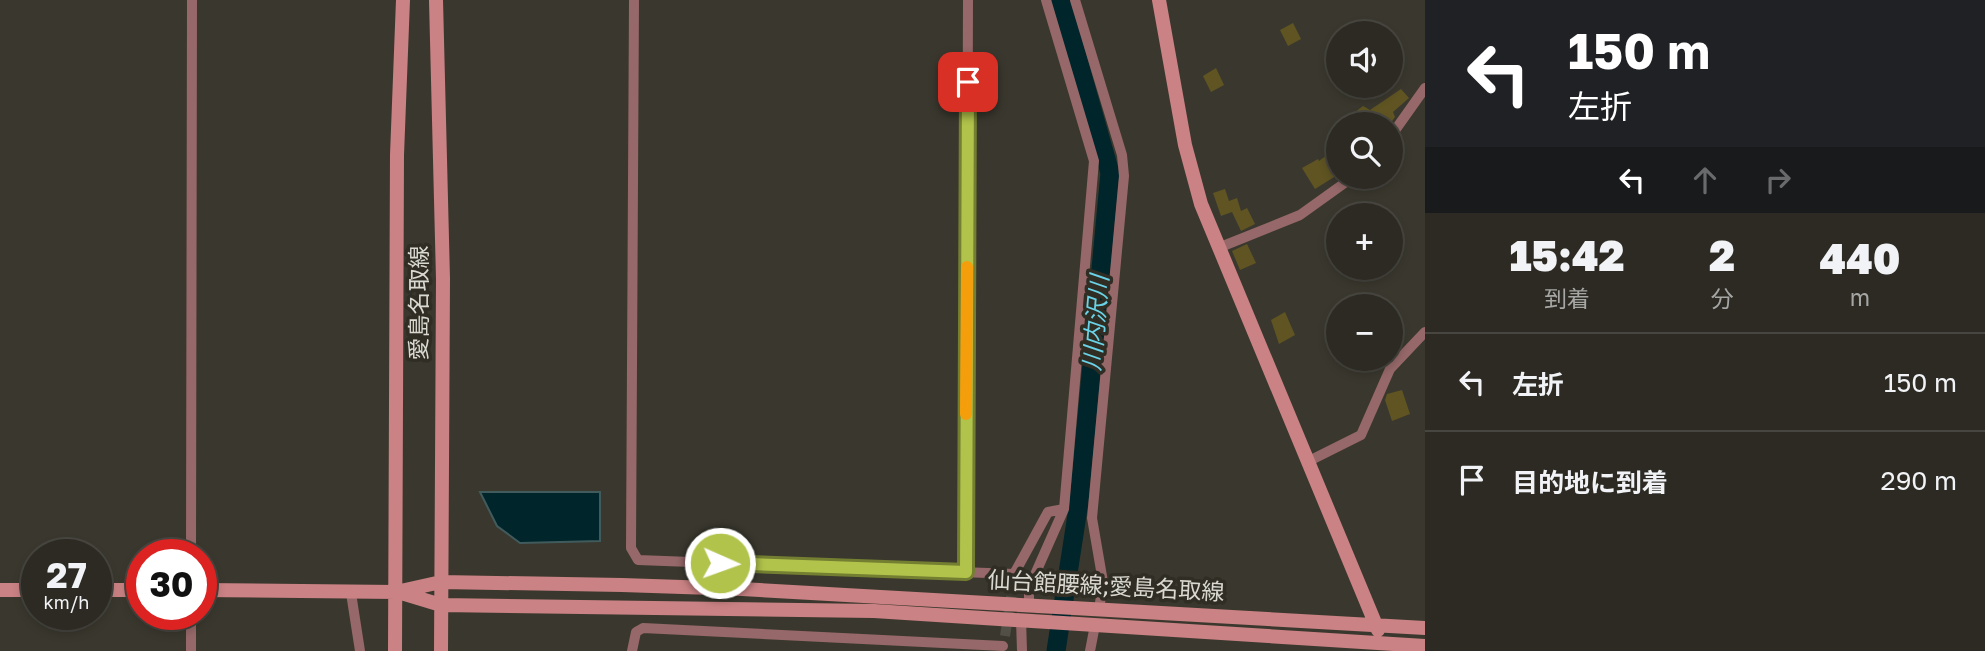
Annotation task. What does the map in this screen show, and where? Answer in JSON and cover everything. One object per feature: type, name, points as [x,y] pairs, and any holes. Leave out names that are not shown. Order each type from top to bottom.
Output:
[{"type":"main road","name":"愛島名取線","points":[[395,651],[396,169],[403,0]]},
{"type":"main road","name":"愛島名取線","points":[[436,0],[443,279],[441,651]]},
{"type":"main road","points":[[1159,0],[1193,181],[1218,248],[1309,461],[1384,647]]},
{"type":"main road","name":"仙台館腰線;愛島名取線","points":[[396,592],[441,582],[742,589],[1034,605],[1091,617],[1384,647],[1425,646]]},
{"type":"main road","points":[[0,590],[21,590]]},
{"type":"main road","points":[[217,590],[396,592]]},
{"type":"main road","name":"仙台館腰線;愛島名取線","points":[[396,592],[441,605],[848,611],[1038,621],[1091,617],[1425,628]]},
{"type":"street","points":[[191,539],[192,0]]},
{"type":"street","points":[[634,0],[631,548],[638,559],[966,572],[1013,579],[1048,512],[1064,509]]},
{"type":"street","points":[[966,572],[968,0]]},
{"type":"street","points":[[1034,605],[1029,588],[1064,509],[1094,161],[1046,0]]},
{"type":"street","points":[[1075,0],[1122,155],[1124,176],[1092,518],[1103,582],[1091,617],[1090,651]]},
{"type":"street","points":[[1403,119],[1425,88]]},
{"type":"street","points":[[1218,248],[1300,215],[1336,189]]},
{"type":"street","points":[[1309,461],[1349,444],[1361,435],[1390,369],[1425,332]]},
{"type":"street","points":[[351,593],[360,651]]},
{"type":"street","points":[[1021,619],[1022,651]]},
{"type":"street","points":[[632,651],[636,632],[643,628],[1004,644]]},
{"type":"street","points":[[191,630],[191,651]]},
{"type":"water","points":[[480,492],[600,492],[600,541],[520,543],[497,526]]},
{"type":"building","points":[[1293,23],[1301,39],[1288,46],[1280,30]]},
{"type":"building","points":[[1216,68],[1224,85],[1211,92],[1203,76]]},
{"type":"building","points":[[1403,91],[1409,98],[1393,112],[1355,112],[1363,106],[1370,110],[1388,98],[1403,98]]},
{"type":"building","points":[[1326,156],[1326,182],[1315,189],[1302,168],[1318,159],[1319,161]]},
{"type":"building","points":[[1225,189],[1229,201],[1237,198],[1241,211],[1247,208],[1255,224],[1241,231],[1232,212],[1221,216],[1213,193]]},
{"type":"building","points":[[1247,244],[1256,263],[1240,270],[1232,251]]},
{"type":"building","points":[[1285,312],[1295,335],[1279,344],[1271,320]]},
{"type":"building","points":[[1402,390],[1410,414],[1392,421],[1385,400],[1387,394]]},
{"type":"waterway","name":"川内沢川","points":[[1056,651],[1079,502],[1110,173],[1061,0]]},
{"type":"tunnel","points":[[1005,636],[1013,584]]},
{"type":"slow traffic","points":[[966,414],[967,267]]},
{"type":"route","points":[[720,563],[966,572],[968,82]]}]
